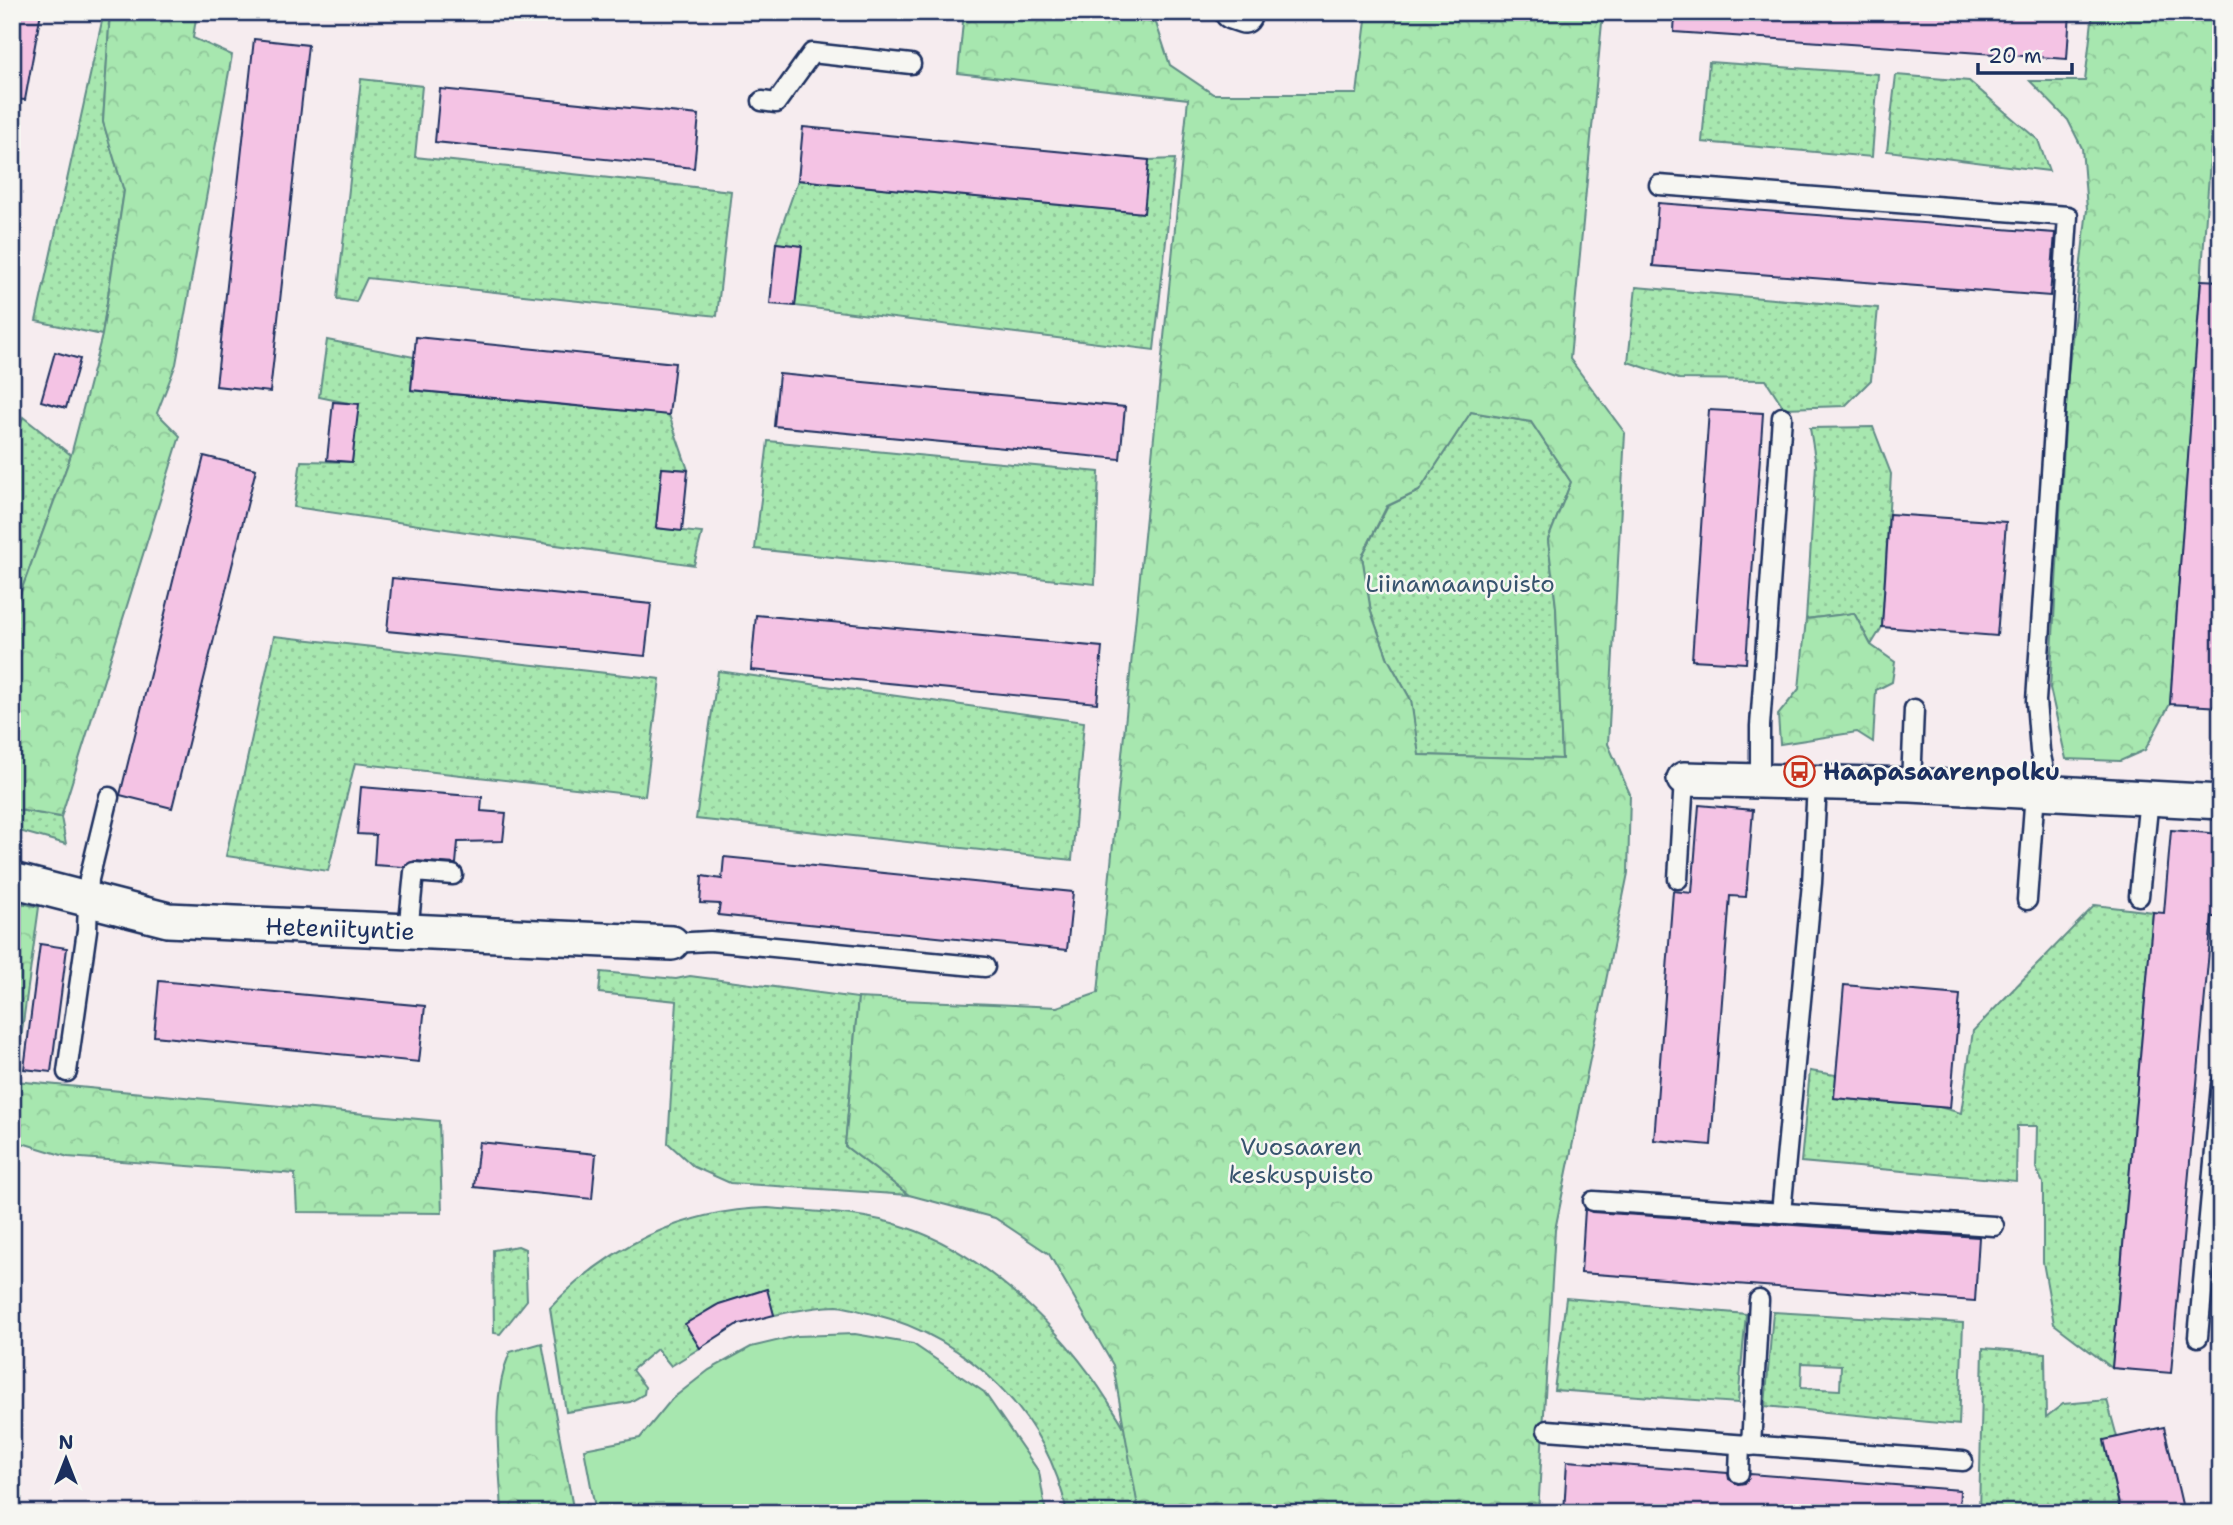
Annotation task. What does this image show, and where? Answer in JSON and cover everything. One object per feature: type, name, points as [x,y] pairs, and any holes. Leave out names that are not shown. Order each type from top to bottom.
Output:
[{"type":"street","points":[[1684,779],[1911,785],[2221,802]]},
{"type":"street","name":"Heteniityntie","points":[[12,880],[87,901],[178,921],[672,943]]},
{"type":"lane","points":[[762,101],[776,103],[812,53],[911,64]]},
{"type":"lane","points":[[1659,185],[2068,216],[2036,701],[2042,792],[2027,900]]},
{"type":"lane","points":[[1760,780],[1760,726],[1782,417]]},
{"type":"lane","points":[[1911,785],[1914,709]]},
{"type":"lane","points":[[1678,879],[1684,779]]},
{"type":"lane","points":[[1781,1213],[1811,892],[1817,783]]},
{"type":"lane","points":[[67,1072],[87,930],[87,901],[109,797]]},
{"type":"lane","points":[[2139,896],[2149,798]]},
{"type":"lane","points":[[408,932],[414,872],[453,875]]},
{"type":"lane","points":[[672,943],[710,941],[985,967]]},
{"type":"lane","points":[[2198,1337],[2221,1085]]},
{"type":"lane","points":[[1593,1201],[1994,1226]]},
{"type":"lane","points":[[1739,1473],[1746,1445],[1759,1300]]},
{"type":"lane","points":[[1548,1430],[1963,1461]]},
{"type":"green space","points":[[104,12],[110,12],[103,122],[124,191],[102,335],[36,321]]},
{"type":"green space","points":[[110,12],[197,12],[193,38],[232,55],[176,364],[157,413],[180,436],[61,817],[12,809],[12,616],[71,455],[102,335],[124,191],[103,122]]},
{"type":"green space","name":"Vuosaaren keskuspuisto","points":[[964,12],[1097,12],[1156,23],[1170,65],[1213,94],[1357,94],[1367,12],[1603,12],[1570,359],[1625,433],[1608,744],[1630,794],[1628,873],[1555,1230],[1538,1513],[1139,1513],[1113,1365],[1049,1254],[995,1218],[909,1195],[845,1146],[858,998],[1057,1007],[1098,993],[1188,99],[958,73]],"holes":[[[1471,412],[1531,422],[1571,482],[1548,540],[1556,607],[1562,759],[1419,755],[1411,700],[1388,659],[1371,612],[1362,556],[1387,506],[1419,491]]]},
{"type":"green space","points":[[2093,12],[2221,12],[2170,704],[2145,750],[2120,761],[2066,759],[2050,688],[2068,375],[2087,209],[2082,148],[2068,120],[2030,81],[2085,81]]},
{"type":"green space","points":[[1709,62],[1878,74],[1872,157],[1702,142]]},
{"type":"green space","points":[[1896,75],[1969,81],[2038,140],[2049,171],[1887,151]]},
{"type":"green space","points":[[361,79],[422,86],[415,157],[731,191],[717,316],[367,278],[356,302],[337,299]]},
{"type":"green space","points":[[1175,159],[1154,350],[795,306],[802,247],[776,243],[798,180],[1143,213],[1149,160]]},
{"type":"green space","points":[[1636,287],[1878,308],[1871,380],[1845,406],[1784,408],[1766,380],[1679,379],[1628,362]]},
{"type":"green space","points":[[327,340],[414,357],[411,390],[669,415],[688,470],[662,468],[656,528],[702,533],[694,565],[294,507],[301,461],[352,462],[358,405],[319,397]]},
{"type":"green space","name":"Liinamaanpuisto","points":[[1471,412],[1531,422],[1571,482],[1548,540],[1556,607],[1562,759],[1418,755],[1411,700],[1388,659],[1371,612],[1362,556],[1388,506],[1419,491]]},
{"type":"green space","points":[[23,417],[71,455],[12,616],[12,455]]},
{"type":"green space","points":[[1873,427],[1891,474],[1882,627],[1871,645],[1854,613],[1806,619],[1816,465],[1810,428]]},
{"type":"green space","points":[[768,441],[1099,472],[1095,584],[755,549]]},
{"type":"green space","points":[[1854,613],[1871,645],[1895,662],[1892,682],[1876,690],[1873,742],[1857,732],[1780,744],[1778,715],[1799,689],[1806,619]]},
{"type":"green space","points":[[274,636],[660,679],[645,796],[355,763],[328,871],[226,856]]},
{"type":"green space","points":[[718,671],[1084,722],[1072,860],[696,819]]},
{"type":"green space","points":[[12,809],[61,817],[66,844],[12,829]]},
{"type":"green space","points":[[12,901],[39,907],[15,1081],[439,1121],[442,1213],[297,1212],[295,1174],[68,1157],[12,1140]]},
{"type":"green space","points":[[2095,905],[2153,912],[2112,1368],[2054,1324],[2043,1262],[2043,1183],[2036,1168],[2037,1126],[2017,1126],[2016,1181],[1801,1162],[1810,1071],[1836,1075],[1835,1098],[1939,1107],[1961,1113],[1973,1031]]},
{"type":"green space","points":[[601,972],[676,979],[690,976],[858,998],[845,1146],[909,1195],[730,1183],[694,1167],[668,1143],[677,1001],[599,993]]},
{"type":"green space","points":[[768,1208],[838,1213],[889,1222],[935,1239],[993,1275],[1046,1322],[1069,1348],[1118,1417],[1129,1443],[1139,1513],[1067,1513],[1057,1478],[1042,1444],[1023,1413],[999,1386],[971,1361],[941,1341],[908,1325],[842,1307],[829,1306],[774,1315],[766,1289],[715,1306],[686,1324],[700,1348],[671,1366],[657,1349],[632,1370],[645,1387],[644,1394],[630,1402],[566,1412],[550,1308],[597,1266],[649,1236],[706,1216]]},
{"type":"green space","points":[[518,1246],[525,1249],[527,1300],[500,1334],[494,1333],[493,1250]]},
{"type":"green space","points":[[1566,1298],[1746,1314],[1738,1403],[1554,1390]]},
{"type":"green space","points":[[1773,1312],[1963,1323],[1959,1425],[1765,1406]],"holes":[[[1802,1363],[1841,1365],[1840,1390],[1801,1388]]]},
{"type":"green space","points":[[855,1334],[913,1344],[984,1392],[1039,1472],[1046,1513],[596,1513],[584,1449],[640,1438],[672,1399],[709,1370],[751,1347],[797,1336]]},
{"type":"green space","points":[[542,1343],[574,1513],[502,1513],[497,1431],[504,1371],[510,1352]]},
{"type":"green space","points":[[1983,1348],[2045,1353],[2046,1417],[2063,1404],[2107,1400],[2117,1437],[2104,1441],[2121,1513],[1979,1513]]},
{"type":"building","points":[[12,12],[41,12],[25,100],[12,99]]},
{"type":"building","points":[[1675,12],[2070,12],[2067,59],[1674,32]]},
{"type":"building","points":[[254,39],[308,45],[270,392],[216,386]]},
{"type":"building","points":[[440,89],[699,115],[694,168],[435,142]]},
{"type":"building","points":[[803,127],[1149,160],[1144,213],[798,180]]},
{"type":"building","points":[[1658,203],[2055,233],[2050,296],[1653,266]]},
{"type":"building","points":[[776,243],[802,246],[795,306],[770,304]]},
{"type":"building","points":[[2201,280],[2221,281],[2221,707],[2170,704]]},
{"type":"building","points":[[416,337],[675,363],[669,415],[411,390]]},
{"type":"building","points":[[55,352],[80,359],[66,408],[41,401]]},
{"type":"building","points":[[779,374],[1125,407],[1120,459],[774,426]]},
{"type":"building","points":[[333,402],[359,404],[352,462],[327,460]]},
{"type":"building","points":[[1709,410],[1763,413],[1746,663],[1692,660]]},
{"type":"building","points":[[204,456],[256,469],[172,808],[120,795]]},
{"type":"building","points":[[662,468],[688,470],[682,531],[656,528]]},
{"type":"building","points":[[1889,514],[2006,522],[1997,636],[1882,627]]},
{"type":"building","points":[[392,578],[651,604],[645,656],[387,631]]},
{"type":"building","points":[[756,615],[1102,647],[1097,703],[751,670]]},
{"type":"building","points":[[361,787],[482,797],[481,811],[506,813],[503,841],[458,842],[456,864],[415,861],[404,867],[374,865],[376,835],[357,834]]},
{"type":"building","points":[[1699,805],[1753,810],[1746,897],[1730,896],[1711,1145],[1654,1140],[1673,891],[1692,893]]},
{"type":"building","points":[[2171,830],[2221,834],[2217,917],[2212,917],[2171,1373],[2112,1368],[2153,912],[2164,913]]},
{"type":"building","points":[[724,857],[1073,892],[1067,950],[718,915],[720,904],[700,903],[702,876],[722,879]]},
{"type":"building","points":[[40,944],[67,948],[51,1072],[24,1069]]},
{"type":"building","points":[[159,981],[425,1006],[419,1062],[154,1036]]},
{"type":"building","points":[[1844,985],[1960,995],[1950,1108],[1834,1098]]},
{"type":"building","points":[[479,1142],[596,1154],[592,1199],[474,1187]]},
{"type":"building","points":[[1585,1209],[1592,1212],[1979,1237],[1975,1301],[1581,1273]]},
{"type":"building","points":[[767,1289],[774,1315],[736,1325],[700,1348],[685,1324],[719,1304]]},
{"type":"building","points":[[2164,1427],[2184,1513],[2121,1513],[2104,1440]]},
{"type":"building","points":[[1567,1461],[1728,1473],[1729,1479],[1738,1484],[1745,1483],[1750,1474],[1960,1490],[1959,1513],[1564,1513]]},
{"type":"place","name":"Haapasaarenpolku","points":[[1800,772]]}]
